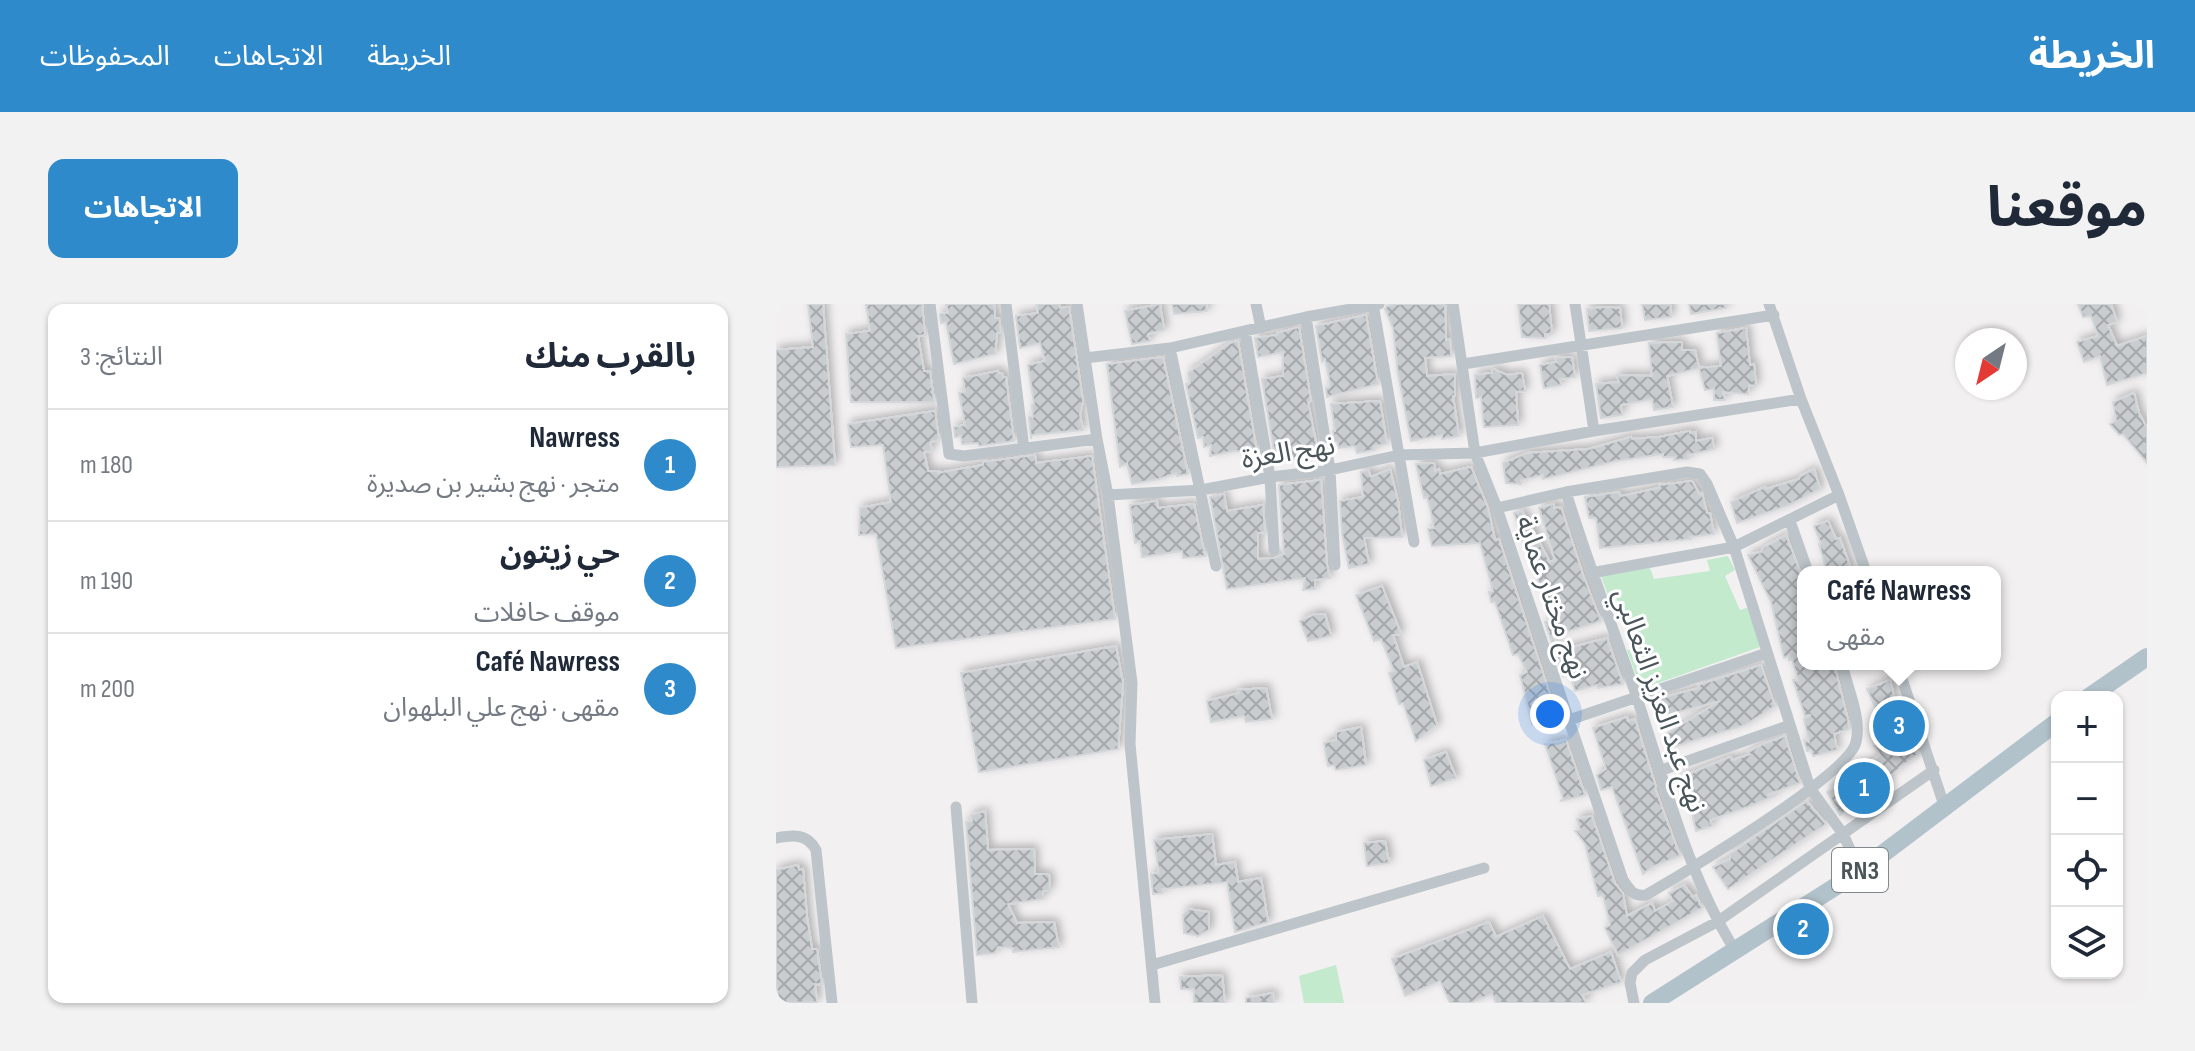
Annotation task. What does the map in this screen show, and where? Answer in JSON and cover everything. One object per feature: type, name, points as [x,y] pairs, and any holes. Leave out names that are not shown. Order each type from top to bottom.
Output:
[{"type":"main road","points":[[2098,691],[2147,657]]},
{"type":"main road","name":"RN3","points":[[1652,1003],[1860,871],[2051,727]]},
{"type":"street","points":[[930,304],[949,454],[964,456],[1097,439]]},
{"type":"street","points":[[1006,304],[1024,449]]},
{"type":"street","points":[[1077,304],[1108,495],[1132,683],[1130,744],[1155,1003]]},
{"type":"street","points":[[1256,304],[1261,328]]},
{"type":"street","name":"نهج مختار عماية","points":[[1453,304],[1475,453],[1497,508],[1623,880],[1631,893],[1646,895],[1694,867]]},
{"type":"street","points":[[1575,304],[1594,431]]},
{"type":"street","points":[[1085,358],[1170,348],[1261,328],[1313,312],[1375,305],[1414,542]]},
{"type":"street","points":[[1463,364],[1772,310],[1801,399],[1864,566]]},
{"type":"street","points":[[1313,312],[1330,470],[1335,565]]},
{"type":"street","points":[[1245,331],[1270,477],[1274,550]]},
{"type":"street","points":[[1170,348],[1216,566]]},
{"type":"street","name":"نهج العزة","points":[[1108,495],[1201,490],[1330,470],[1399,455],[1475,453],[1801,399]]},
{"type":"street","points":[[1497,508],[1566,492],[1687,472],[1700,474],[1734,547],[1810,788],[1843,834],[1860,871]]},
{"type":"street","name":"نهج عبد العزيز الثعالبي","points":[[1566,492],[1591,573],[1694,867],[1717,922],[1736,952]]},
{"type":"street","points":[[1591,573],[1734,547],[1839,495]]},
{"type":"street","points":[[1790,521],[1806,566]]},
{"type":"street","points":[[1569,720],[1767,653]]},
{"type":"street","points":[[1694,867],[1810,788],[1848,758],[1858,729],[1843,670]]},
{"type":"street","points":[[1899,670],[1944,805]]},
{"type":"street","points":[[1659,771],[1790,725]]},
{"type":"street","points":[[1634,1003],[1630,983],[1636,967],[1645,960],[1717,922],[1934,770]]},
{"type":"street","points":[[956,807],[972,1003]]},
{"type":"street","points":[[776,838],[803,836],[811,841],[816,850],[832,1003]]},
{"type":"street","points":[[1152,965],[1484,868]]},
{"type":"green space","points":[[1728,556],[1735,570],[1725,576],[1740,610],[1749,607],[1760,647],[1641,689],[1627,650],[1636,648],[1616,597],[1609,598],[1601,576],[1650,568],[1654,579],[1710,571],[1707,560]]},
{"type":"green space","points":[[1336,965],[1344,1003],[1304,1003],[1299,976]]},
{"type":"building","points":[[808,304],[823,304],[835,465],[776,467],[776,350],[813,347]]},
{"type":"building","points":[[866,304],[922,304],[925,335],[918,336],[924,371],[930,371],[934,402],[851,402],[846,334],[870,331]]},
{"type":"building","points":[[946,304],[994,304],[995,318],[999,318],[1001,332],[997,333],[995,354],[954,364],[946,322],[941,323],[940,314],[948,313]]},
{"type":"building","points":[[1037,304],[1069,307],[1083,401],[1080,415],[1083,430],[1032,435],[1031,439],[1029,417],[1033,417],[1034,404],[1028,365],[1045,361],[1040,343],[1020,348],[1016,316],[1038,313]]},
{"type":"building","points":[[1160,304],[1164,330],[1148,334],[1150,341],[1132,344],[1125,311]]},
{"type":"building","points":[[1172,304],[1206,304],[1207,311],[1174,314]]},
{"type":"building","points":[[1394,304],[1445,304],[1446,340],[1450,339],[1451,356],[1425,358],[1427,376],[1455,374],[1453,396],[1459,436],[1442,439],[1442,435],[1411,441],[1393,328],[1385,309]]},
{"type":"building","points":[[1518,304],[1549,304],[1552,334],[1545,334],[1545,338],[1522,337]]},
{"type":"building","points":[[1642,304],[1670,304],[1671,317],[1645,320]]},
{"type":"building","points":[[1689,304],[1725,304],[1726,308],[1691,314]]},
{"type":"building","points":[[2078,304],[2111,304],[2117,322],[2108,325],[2117,346],[2147,336],[2147,373],[2107,385],[2100,356],[2084,362],[2077,342],[2098,336],[2091,316],[2083,317]]},
{"type":"building","points":[[1620,308],[1622,328],[1589,331],[1587,309]]},
{"type":"building","points":[[1366,315],[1378,384],[1327,397],[1329,378],[1325,359],[1322,362],[1316,326]]},
{"type":"building","points":[[1299,327],[1317,448],[1304,450],[1305,456],[1275,458],[1262,379],[1283,376],[1283,352],[1258,357],[1255,338],[1277,335]]},
{"type":"building","points":[[1746,328],[1756,386],[1749,385],[1748,394],[1723,392],[1725,400],[1714,400],[1714,389],[1705,390],[1699,368],[1721,366],[1717,333]]},
{"type":"building","points":[[1238,341],[1257,452],[1234,451],[1210,456],[1211,445],[1204,447],[1203,437],[1198,438],[1186,384],[1190,383],[1188,373],[1230,343]]},
{"type":"building","points":[[1682,342],[1682,350],[1695,350],[1699,368],[1667,376],[1673,407],[1654,410],[1652,399],[1621,405],[1622,415],[1601,418],[1596,384],[1619,382],[1617,375],[1652,376],[1649,343]]},
{"type":"building","points":[[1163,357],[1188,474],[1177,476],[1176,473],[1132,484],[1127,463],[1120,467],[1107,364]]},
{"type":"building","points":[[1572,357],[1575,377],[1560,379],[1561,385],[1544,388],[1540,365],[1557,362],[1555,358]]},
{"type":"building","points":[[1493,369],[1507,375],[1522,373],[1525,391],[1516,392],[1518,425],[1484,427],[1481,397],[1476,398],[1475,375],[1492,373]]},
{"type":"building","points":[[998,371],[1006,377],[1014,441],[979,446],[978,443],[962,444],[961,436],[955,437],[954,427],[965,425],[959,393],[965,392],[963,378]]},
{"type":"building","points":[[2134,393],[2147,428],[2147,463],[2123,434],[2119,435],[2110,424],[2116,421],[2113,402]]},
{"type":"building","points":[[1380,401],[1387,444],[1357,453],[1355,446],[1339,448],[1334,441],[1331,404]]},
{"type":"building","points":[[935,411],[939,440],[930,442],[932,451],[924,452],[928,471],[938,473],[983,465],[983,462],[1035,455],[1036,463],[1092,456],[1115,619],[896,648],[876,534],[859,535],[860,508],[891,502],[883,445],[851,447],[848,424]]},
{"type":"building","points":[[1696,432],[1696,441],[1712,438],[1714,449],[1688,455],[1688,459],[1674,460],[1675,457],[1663,457],[1663,454],[1616,461],[1543,479],[1543,475],[1521,480],[1521,484],[1506,483],[1503,463],[1527,453],[1589,449],[1631,437],[1659,437]]},
{"type":"building","points":[[1434,463],[1435,471],[1439,469],[1440,474],[1472,469],[1488,508],[1495,540],[1499,539],[1557,716],[1532,724],[1520,675],[1527,672],[1518,654],[1513,655],[1495,602],[1491,602],[1489,592],[1493,591],[1480,543],[1432,546],[1428,529],[1434,528],[1416,464]]},
{"type":"building","points":[[1390,469],[1402,537],[1364,538],[1369,564],[1349,568],[1340,501],[1363,497],[1361,472],[1368,470],[1371,477]]},
{"type":"building","points":[[1814,469],[1820,489],[1789,505],[1737,523],[1731,502],[1765,487],[1799,479]]},
{"type":"building","points":[[1321,480],[1330,578],[1315,580],[1315,589],[1303,590],[1305,578],[1227,589],[1210,497],[1224,494],[1227,511],[1263,505],[1265,532],[1258,533],[1258,559],[1275,558],[1284,554],[1279,485]]},
{"type":"building","points":[[1692,481],[1700,495],[1702,493],[1714,534],[1600,548],[1596,518],[1589,518],[1585,497],[1619,492],[1621,496],[1659,488],[1659,485]]},
{"type":"building","points":[[1157,501],[1158,508],[1194,504],[1205,556],[1183,558],[1182,551],[1142,557],[1140,541],[1135,543],[1130,505]]},
{"type":"building","points":[[1554,504],[1554,508],[1561,507],[1601,621],[1553,636],[1557,651],[1607,638],[1623,684],[1598,688],[1597,685],[1575,691],[1570,674],[1563,676],[1545,622],[1554,620],[1541,592],[1529,545],[1525,547],[1514,513],[1522,511],[1550,562],[1555,560],[1539,508]]},
{"type":"building","points":[[1828,521],[1836,539],[1840,538],[1850,566],[1825,566],[1814,526]]},
{"type":"building","points":[[1786,535],[1798,566],[1797,670],[1836,670],[1849,724],[1849,729],[1834,734],[1837,750],[1813,756],[1811,750],[1807,751],[1804,740],[1809,742],[1804,719],[1811,715],[1805,716],[1793,680],[1798,680],[1792,659],[1789,660],[1789,656],[1784,658],[1771,602],[1748,555],[1761,552],[1764,547]]},
{"type":"building","points":[[1382,586],[1401,634],[1393,635],[1404,667],[1417,662],[1437,725],[1416,741],[1403,703],[1399,704],[1389,673],[1394,671],[1381,639],[1374,641],[1356,595]]},
{"type":"building","points":[[1315,614],[1325,614],[1331,636],[1308,641],[1300,621]]},
{"type":"building","points":[[1116,646],[1123,683],[1118,749],[979,772],[961,673]]},
{"type":"building","points":[[1761,665],[1775,706],[1745,725],[1673,747],[1668,733],[1720,701],[1663,716],[1657,699],[1699,688],[1698,685]]},
{"type":"building","points":[[1890,680],[1894,696],[1890,698],[1896,716],[1903,715],[1918,754],[1840,815],[1827,792],[1880,755],[1874,746],[1892,740],[1885,719],[1881,720],[1867,689]]},
{"type":"building","points":[[1266,688],[1272,719],[1246,722],[1244,716],[1211,722],[1207,701],[1239,693],[1238,690]]},
{"type":"building","points":[[1627,717],[1628,721],[1635,719],[1655,788],[1680,856],[1643,874],[1612,787],[1601,790],[1597,775],[1606,769],[1593,728]]},
{"type":"building","points":[[1361,727],[1366,765],[1336,770],[1334,765],[1328,766],[1324,743],[1336,740],[1336,732]]},
{"type":"building","points":[[1785,736],[1800,783],[1710,820],[1712,826],[1696,831],[1688,796],[1679,778],[1730,757],[1733,760],[1750,754],[1748,752],[1763,744]]},
{"type":"building","points":[[1566,740],[1585,795],[1561,801],[1563,798],[1545,744]]},
{"type":"building","points":[[1446,752],[1456,778],[1431,786],[1424,760]]},
{"type":"building","points":[[1807,801],[1826,824],[1728,889],[1713,867],[1730,859],[1730,854]]},
{"type":"building","points":[[985,811],[988,850],[1034,849],[1035,874],[1049,874],[1050,891],[1043,891],[1043,899],[1008,904],[1017,923],[1054,922],[1059,947],[1013,952],[1013,948],[998,947],[995,953],[977,955],[966,822],[972,821],[971,815]]},
{"type":"building","points":[[1592,816],[1615,883],[1623,894],[1627,916],[1652,903],[1655,911],[1673,901],[1669,893],[1684,885],[1693,897],[1696,895],[1702,908],[1618,955],[1605,928],[1610,925],[1603,895],[1598,896],[1585,844],[1575,831],[1580,830],[1577,819]]},
{"type":"building","points":[[1212,834],[1216,865],[1235,862],[1238,882],[1261,878],[1268,922],[1235,932],[1227,882],[1162,889],[1163,893],[1153,894],[1151,874],[1159,873],[1154,840]]},
{"type":"building","points":[[1385,841],[1389,863],[1367,866],[1364,843]]},
{"type":"building","points":[[798,865],[799,870],[803,869],[812,949],[817,949],[822,985],[815,984],[817,1002],[779,1003],[776,983],[776,870]]},
{"type":"building","points":[[1188,909],[1209,912],[1209,930],[1198,936],[1184,933],[1183,915]]},
{"type":"building","points":[[1543,916],[1570,969],[1611,952],[1621,982],[1582,995],[1586,1003],[1496,1003],[1492,994],[1470,1003],[1450,1003],[1440,981],[1405,996],[1392,959],[1489,922],[1496,937]]},
{"type":"building","points":[[1222,975],[1225,1003],[1194,1003],[1194,989],[1181,989],[1180,977]]},
{"type":"building","points":[[1273,993],[1274,1003],[1246,1003],[1246,998]]},
{"type":"place","name":"Café Nawress","points":[[1899,726]]},
{"type":"place","name":"Nawress","points":[[1864,788]]},
{"type":"place","name":"حي زيتون","points":[[1803,929]]}]
